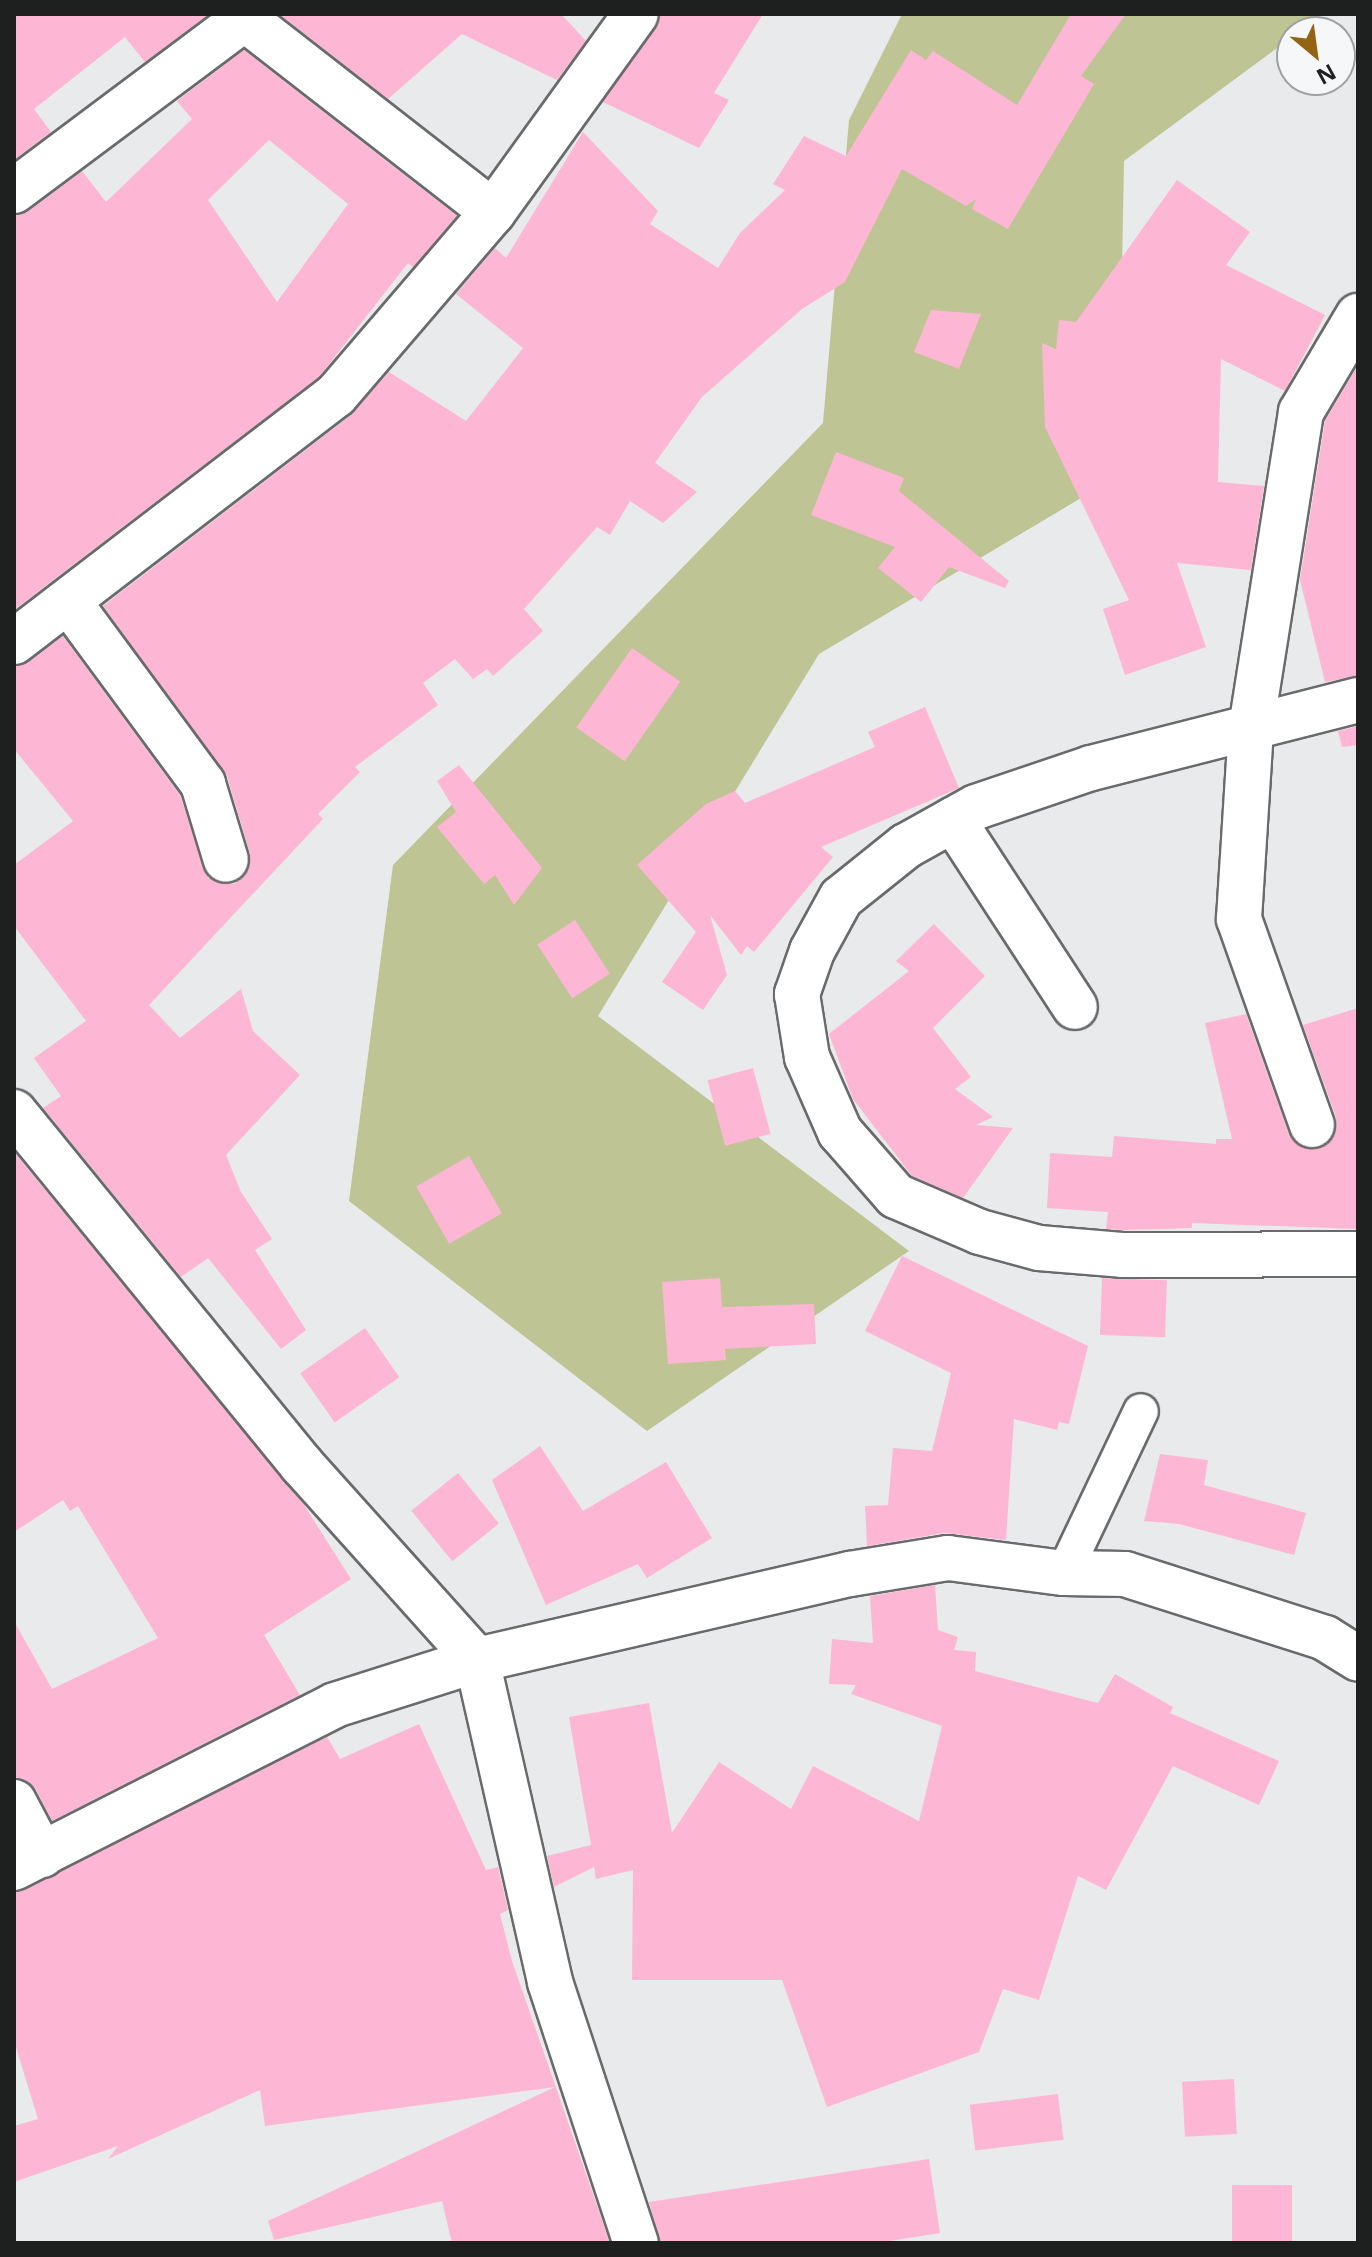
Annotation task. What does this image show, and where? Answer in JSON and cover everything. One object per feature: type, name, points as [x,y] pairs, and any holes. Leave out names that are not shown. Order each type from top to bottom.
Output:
[{"type":"street","points":[[14,642],[336,395],[493,212],[636,14]]},
{"type":"street","points":[[14,191],[248,16],[493,212]]},
{"type":"street","points":[[1312,1125],[1239,919],[1251,728],[1301,412],[1358,316]]},
{"type":"street","points":[[69,602],[203,784],[226,860]]},
{"type":"street","points":[[1358,700],[1091,768],[953,820],[906,846],[841,898],[812,951],[797,994],[807,1057],[840,1132],[896,1196],[980,1232],[1039,1248],[1122,1255],[1358,1254]]},
{"type":"street","points":[[953,820],[1075,1007]]},
{"type":"street","points":[[14,1112],[302,1465],[477,1660],[550,1982],[636,2243]]},
{"type":"street","points":[[14,1802],[28,1861],[335,1705],[477,1660],[850,1574],[948,1558],[1064,1573],[1125,1574],[1325,1638],[1358,1659]]},
{"type":"lane","points":[[1064,1573],[1141,1411]]},
{"type":"green space","points":[[902,14],[1323,14],[1276,16],[1276,49],[1124,161],[1118,476],[819,654],[598,1016],[909,1251],[647,1431],[349,1201],[393,865],[823,423],[849,120]]},
{"type":"building","points":[[14,14],[209,14],[145,62],[125,37],[34,109],[51,132],[14,160]]},
{"type":"building","points":[[279,14],[561,14],[586,41],[557,80],[462,34],[388,99]]},
{"type":"building","points":[[661,14],[763,14],[714,93],[729,100],[699,148],[603,102]]},
{"type":"building","points":[[1071,14],[1126,14],[1081,76],[1094,84],[1008,229],[972,209],[976,199],[966,206],[902,169],[845,282],[802,309],[702,397],[655,463],[697,492],[663,523],[630,501],[610,535],[597,527],[524,609],[543,631],[493,676],[487,669],[473,679],[455,659],[423,683],[438,705],[355,767],[360,772],[318,814],[323,819],[149,1005],[180,1038],[241,989],[253,1031],[300,1075],[226,1155],[241,1192],[272,1239],[255,1250],[306,1330],[281,1349],[208,1258],[181,1277],[43,1108],[61,1096],[34,1058],[86,1021],[14,926],[14,865],[73,821],[14,749],[14,666],[29,662],[63,636],[180,795],[208,878],[234,884],[245,876],[250,854],[227,776],[103,606],[351,415],[389,372],[466,421],[523,348],[456,294],[495,248],[506,258],[583,132],[658,211],[650,224],[718,268],[740,233],[785,190],[773,184],[804,136],[846,156],[911,50],[926,60],[933,51],[1017,105]]},
{"type":"building","points":[[244,50],[457,216],[413,267],[408,263],[319,377],[14,610],[14,216],[29,211],[82,171],[106,202],[192,119],[177,101]],"holes":[[[269,140],[348,204],[277,302],[208,200]]]},
{"type":"building","points":[[1177,180],[1250,232],[1226,265],[1325,315],[1285,391],[1221,359],[1218,482],[1264,486],[1251,570],[1177,563],[1206,647],[1125,675],[1103,609],[1129,600],[1045,427],[1042,343],[1056,349],[1059,320],[1076,322]]},
{"type":"building","points":[[931,310],[981,314],[959,369],[914,352]]},
{"type":"building","points":[[1358,365],[1358,676],[1325,682],[1300,580],[1325,421]]},
{"type":"building","points":[[836,452],[904,478],[899,491],[1009,581],[1005,588],[949,567],[921,602],[878,568],[895,547],[811,515]]},
{"type":"building","points":[[632,648],[680,682],[625,761],[576,727]]},
{"type":"building","points":[[925,707],[959,788],[821,847],[833,857],[754,952],[747,946],[741,955],[710,915],[727,975],[703,1010],[662,982],[696,932],[637,865],[706,804],[735,791],[745,803],[875,747],[868,732]]},
{"type":"building","points":[[1358,726],[1358,745],[1342,747],[1338,731]]},
{"type":"building","points":[[459,765],[542,868],[514,905],[495,875],[484,884],[437,827],[456,812],[437,781]]},
{"type":"building","points":[[575,920],[610,974],[572,998],[537,945]]},
{"type":"building","points":[[934,924],[985,976],[933,1028],[971,1077],[955,1089],[993,1117],[976,1125],[1013,1128],[963,1198],[912,1176],[853,1099],[829,1034],[909,971],[896,961]]},
{"type":"building","points":[[1358,1008],[1358,1229],[1192,1223],[1192,1228],[1106,1229],[1108,1212],[1047,1208],[1050,1153],[1112,1157],[1114,1136],[1216,1144],[1216,1139],[1232,1139],[1205,1023],[1246,1014],[1289,1134],[1307,1149],[1321,1148],[1331,1141],[1336,1117],[1303,1025]]},
{"type":"building","points":[[753,1068],[771,1134],[725,1146],[708,1080]]},
{"type":"building","points":[[14,1152],[304,1505],[351,1579],[264,1635],[300,1695],[52,1821],[36,1790],[14,1777],[14,1621],[52,1689],[158,1638],[78,1506],[70,1511],[63,1500],[14,1532]]},
{"type":"building","points":[[469,1156],[502,1213],[449,1244],[416,1186]]},
{"type":"building","points":[[902,1256],[1088,1346],[1069,1424],[1059,1422],[1057,1430],[1014,1419],[1006,1540],[944,1533],[867,1546],[865,1506],[888,1505],[893,1448],[932,1451],[951,1373],[865,1331]]},
{"type":"building","points":[[720,1278],[722,1307],[814,1304],[816,1344],[725,1349],[726,1360],[668,1364],[662,1282]]},
{"type":"building","points":[[1102,1278],[1167,1280],[1165,1337],[1100,1335]]},
{"type":"building","points":[[365,1328],[399,1377],[335,1422],[300,1373]]},
{"type":"building","points":[[540,1446],[583,1511],[666,1462],[712,1538],[647,1578],[638,1564],[546,1605],[492,1480]]},
{"type":"building","points":[[1160,1454],[1208,1460],[1204,1485],[1306,1513],[1294,1555],[1179,1524],[1144,1521]]},
{"type":"building","points":[[458,1473],[499,1524],[452,1561],[411,1511]]},
{"type":"building","points":[[935,1585],[938,1630],[958,1637],[954,1650],[976,1652],[975,1671],[1098,1703],[1115,1674],[1173,1707],[1170,1713],[1279,1761],[1259,1805],[1173,1766],[1106,1890],[1078,1876],[1039,2000],[1003,1989],[979,2052],[827,2107],[782,1980],[632,1980],[633,1870],[596,1879],[594,1867],[554,1887],[547,1856],[591,1845],[569,1717],[649,1703],[672,1833],[719,1762],[791,1809],[813,1766],[919,1821],[942,1726],[851,1694],[856,1685],[829,1684],[832,1639],[873,1643],[870,1596]]},
{"type":"building","points":[[419,1724],[486,1870],[498,1867],[508,1910],[500,1914],[512,1961],[610,2243],[452,2243],[442,2201],[274,2240],[268,2221],[555,2087],[265,2126],[260,2090],[108,2159],[118,2146],[14,2182],[14,2126],[38,2119],[14,2041],[14,1893],[327,1737],[340,1759]]},
{"type":"building","points":[[1234,2079],[1237,2134],[1185,2137],[1182,2082]]},
{"type":"building","points":[[1058,2094],[1064,2140],[975,2151],[970,2105]]},
{"type":"building","points":[[929,2159],[940,2233],[877,2243],[660,2243],[649,2202]]},
{"type":"building","points":[[1232,2185],[1292,2185],[1292,2243],[1232,2243]]}]
